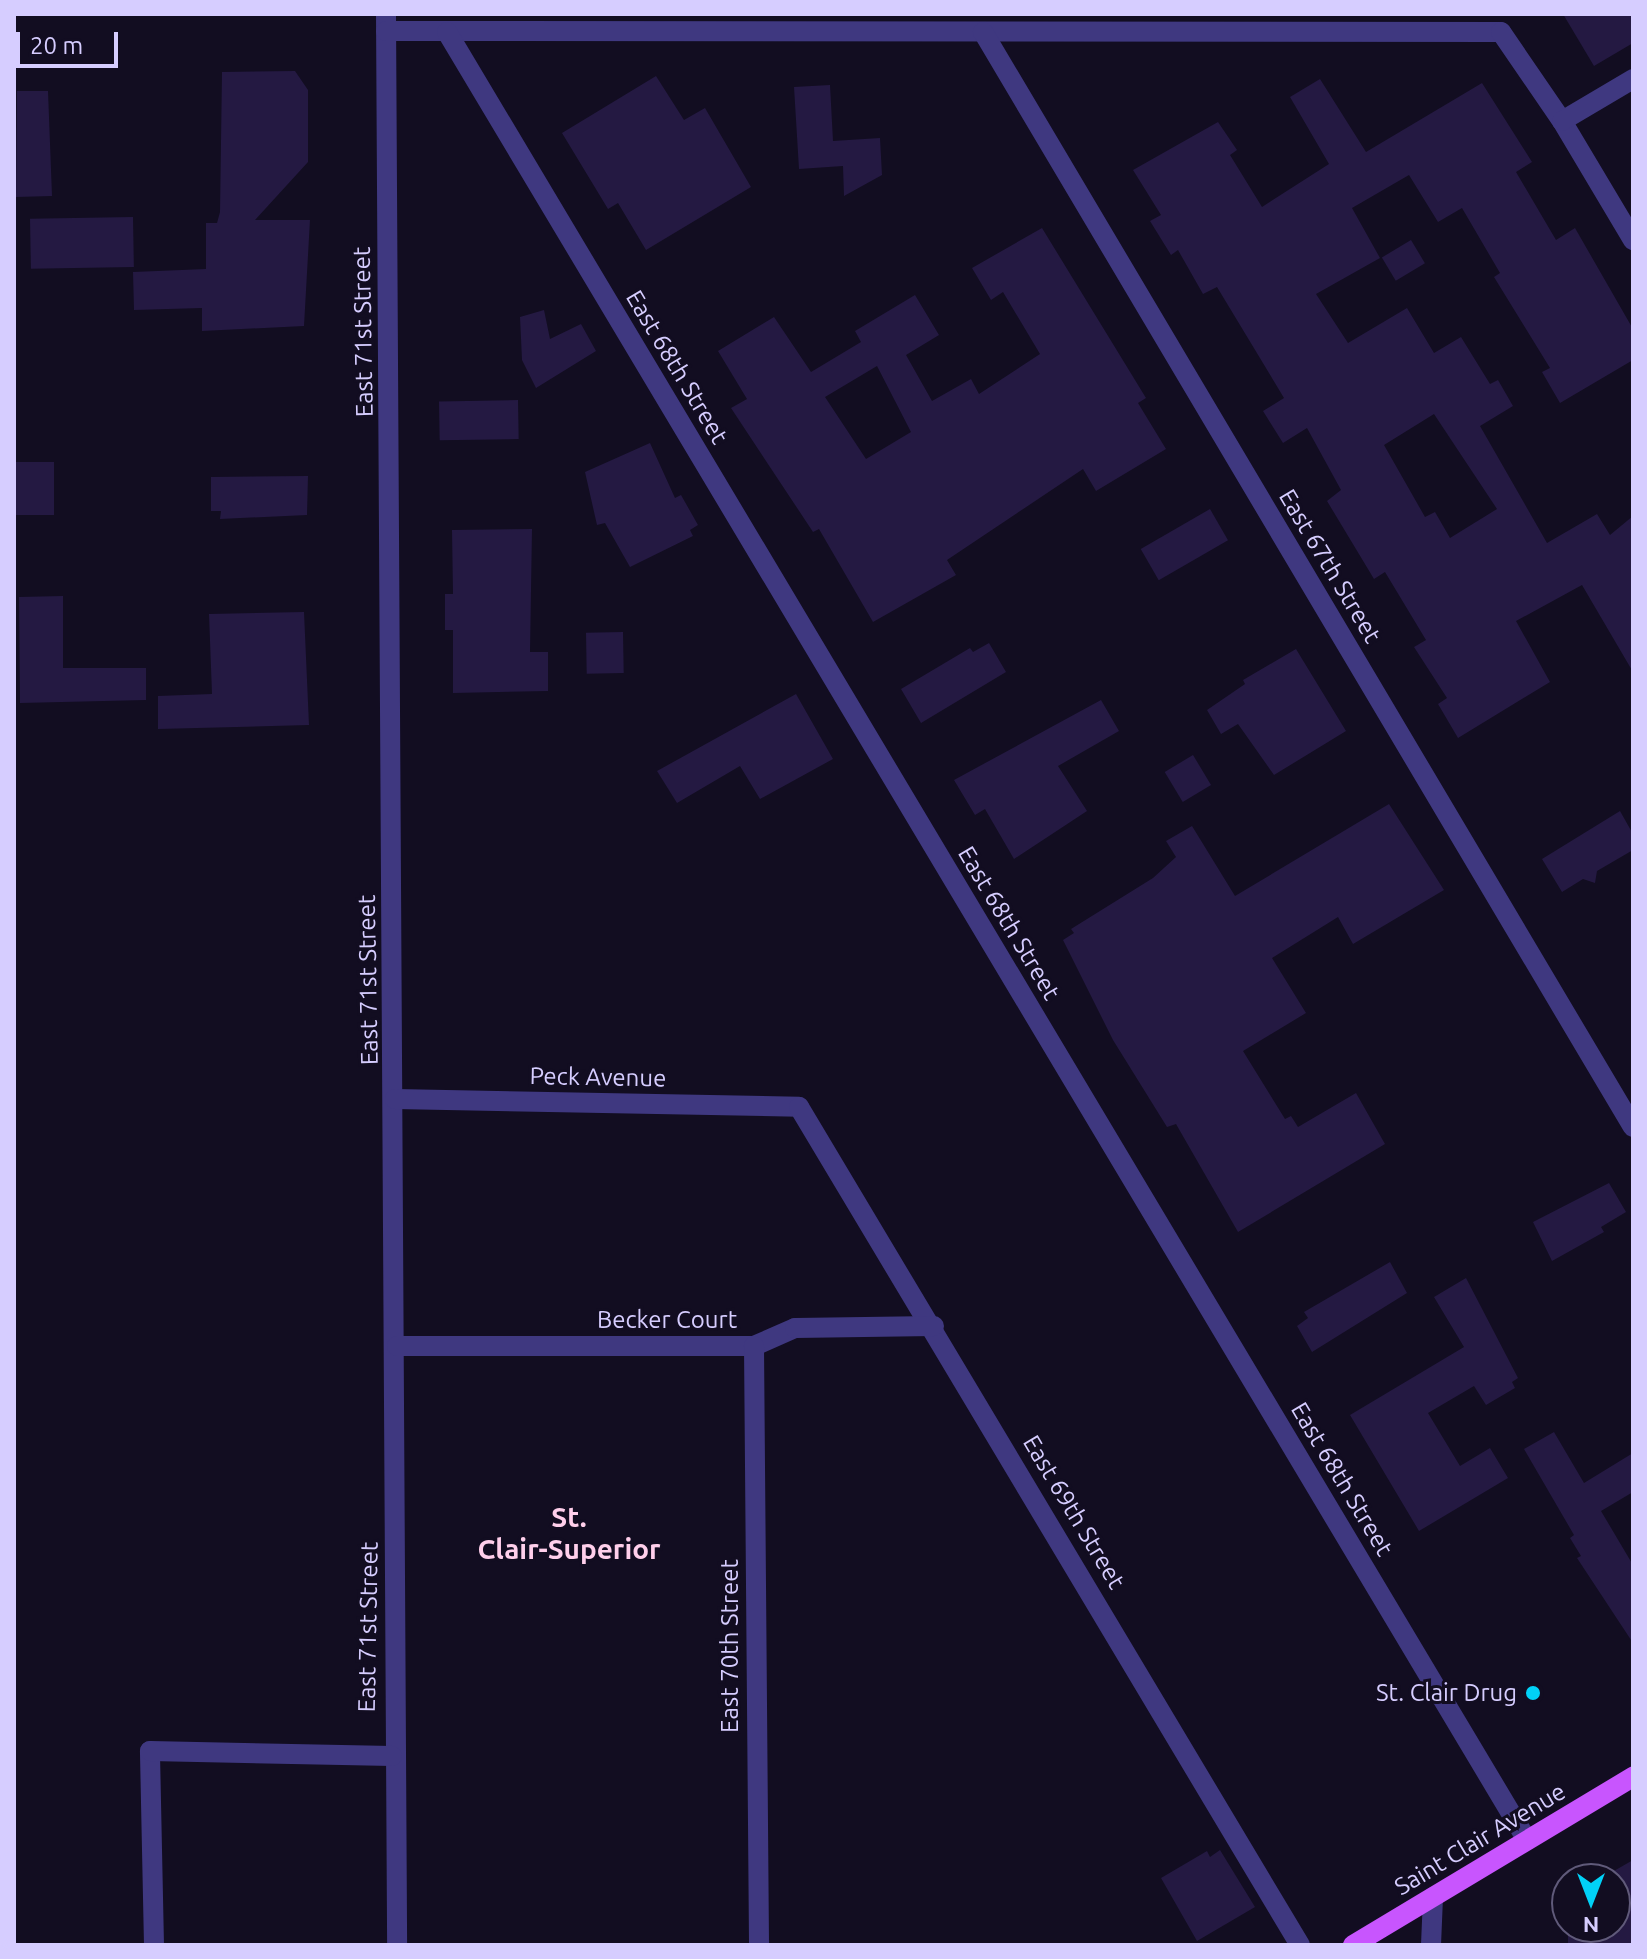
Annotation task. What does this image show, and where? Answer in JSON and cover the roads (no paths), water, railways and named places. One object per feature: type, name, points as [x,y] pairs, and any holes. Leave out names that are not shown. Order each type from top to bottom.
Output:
[{"type":"main road","name":"Saint Clair Avenue","points":[[1353,1945],[1633,1777]]},
{"type":"street","points":[[386,23],[447,32],[1501,32],[1562,121],[1633,240]]},
{"type":"street","name":"East 71st Street","points":[[386,23],[397,1346],[392,1756],[397,1945]]},
{"type":"street","name":"East 68th Street","points":[[447,32],[1527,1840]]},
{"type":"street","name":"East 67th Street","points":[[983,32],[1633,1127]]},
{"type":"street","points":[[1562,121],[1633,79]]},
{"type":"street","name":"Peck Avenue","points":[[395,1099],[799,1107]]},
{"type":"street","name":"East 69th Street","points":[[799,1107],[934,1326],[1300,1945]]},
{"type":"street","name":"Becker Court","points":[[397,1346],[754,1346],[795,1328],[934,1326]]},
{"type":"street","name":"East 70th Street","points":[[754,1346],[759,1945]]},
{"type":"street","points":[[154,1945],[150,1751],[392,1756]]},
{"type":"street","points":[[1431,1945],[1433,1897]]},
{"type":"place","name":"St. Clair Drug","points":[[1533,1693]]},
{"type":"district","name":"St. Clair-Superior","points":[[569,1533]]}]
